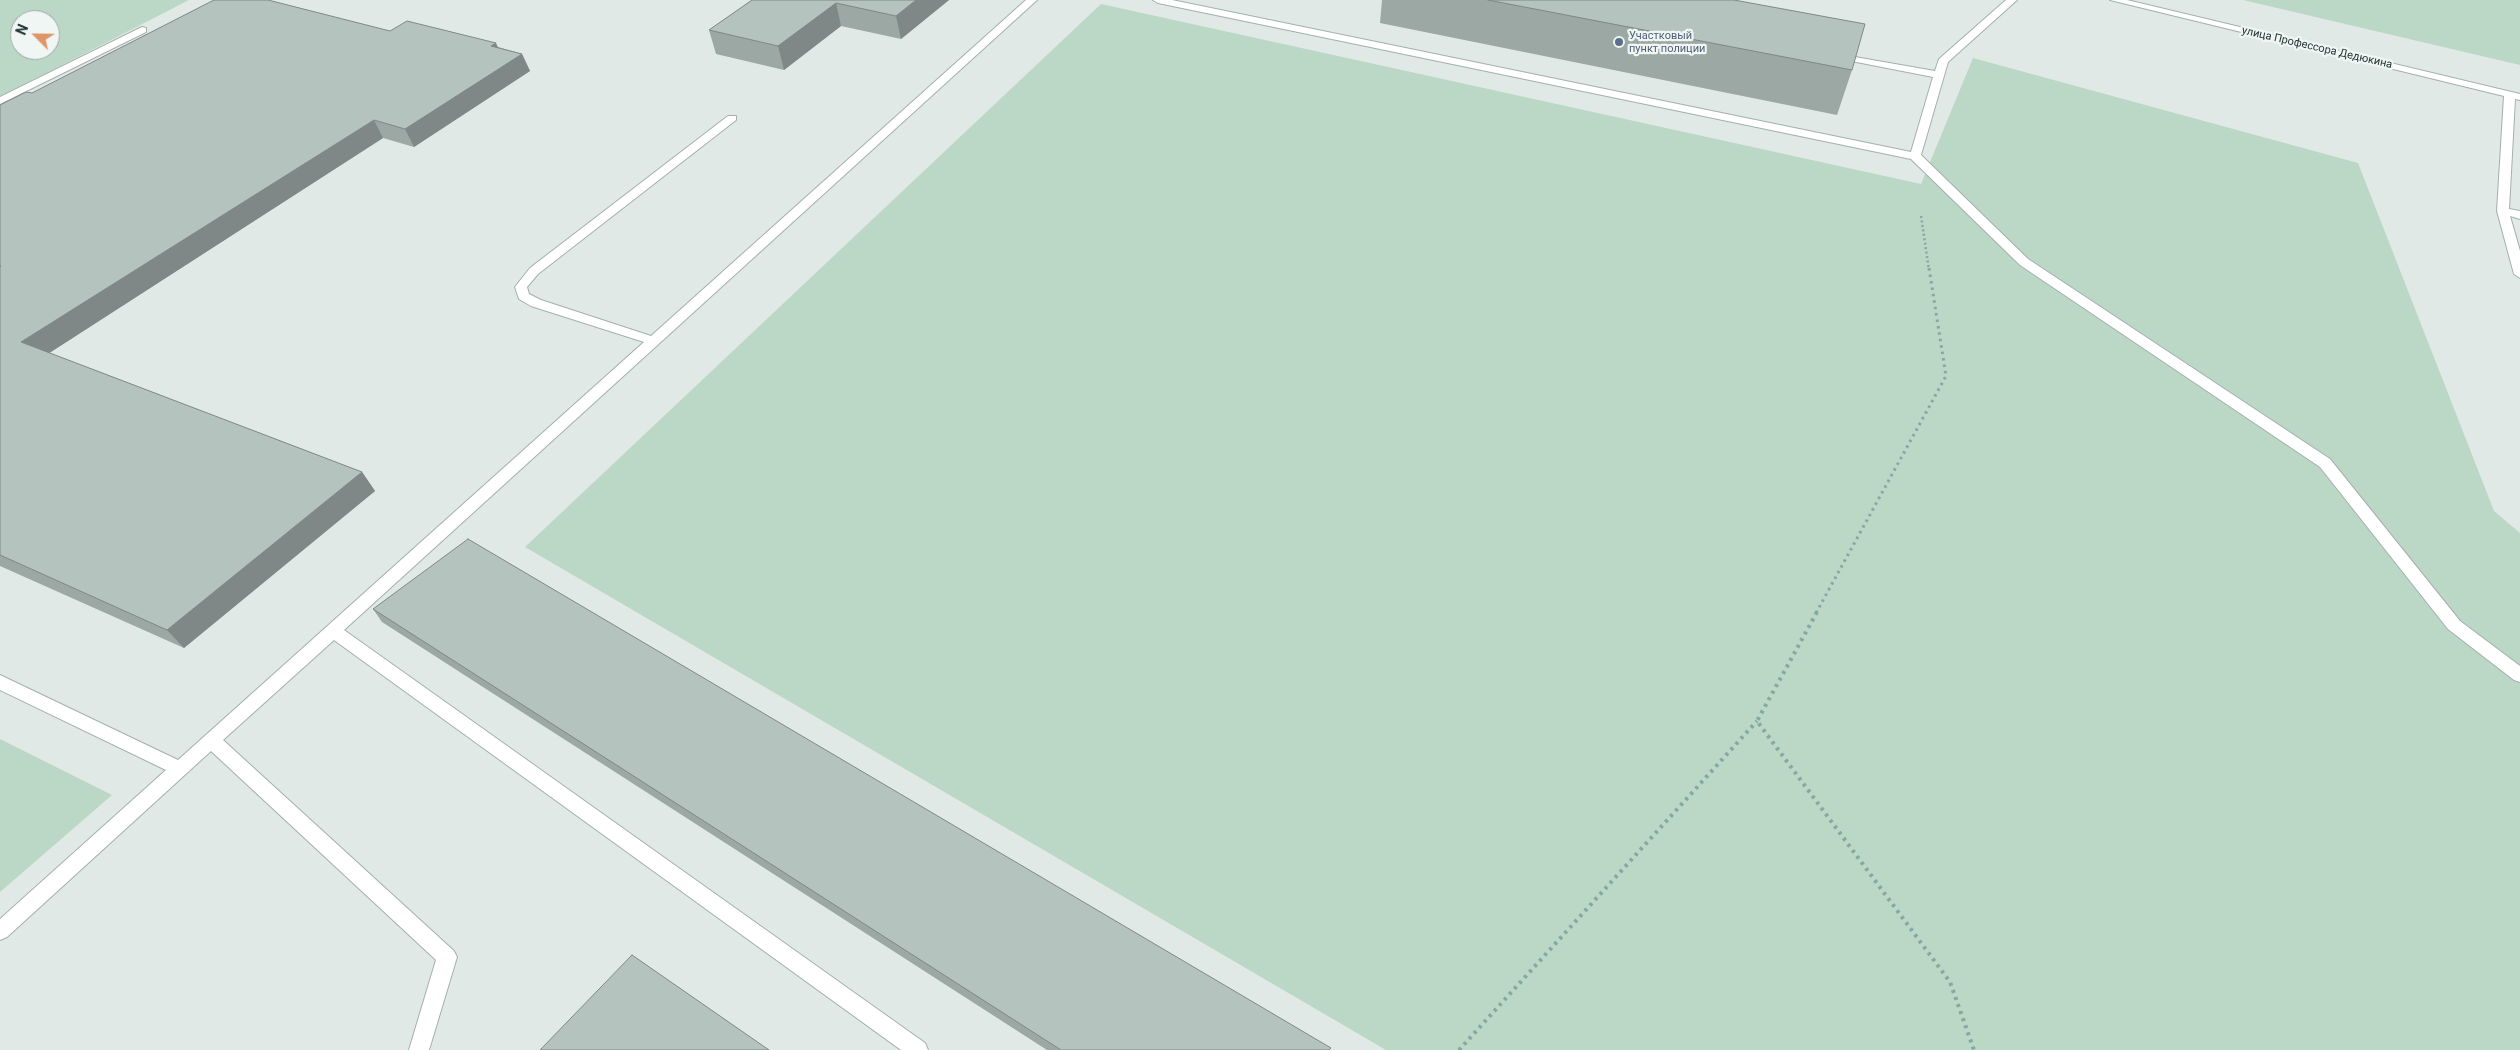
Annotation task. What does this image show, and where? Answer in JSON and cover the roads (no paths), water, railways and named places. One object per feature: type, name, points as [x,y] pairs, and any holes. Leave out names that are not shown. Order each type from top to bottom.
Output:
[{"type":"street","points":[[0,931],[1032,0]]},
{"type":"street","points":[[1158,0],[1915,156],[2024,262],[2325,463],[2454,625],[2520,674]]},
{"type":"street","points":[[1915,156],[1943,60],[2012,0]]},
{"type":"street","name":"улица Профессора Дедюкина","points":[[2115,0],[2515,95]]},
{"type":"street","points":[[0,101],[142,30]]},
{"type":"street","points":[[1823,52],[1938,75]]},
{"type":"street","points":[[2515,95],[2503,211],[2520,274]]},
{"type":"street","points":[[654,341],[536,302],[523,296],[521,286],[534,271],[732,118]]},
{"type":"street","points":[[2503,211],[2520,215]]},
{"type":"street","points":[[333,631],[918,1050]]},
{"type":"street","points":[[0,682],[180,769]]},
{"type":"street","points":[[211,740],[447,957],[419,1050]]},
{"type":"place","name":"Участковый пункт полиции","points":[[1619,42]]}]
